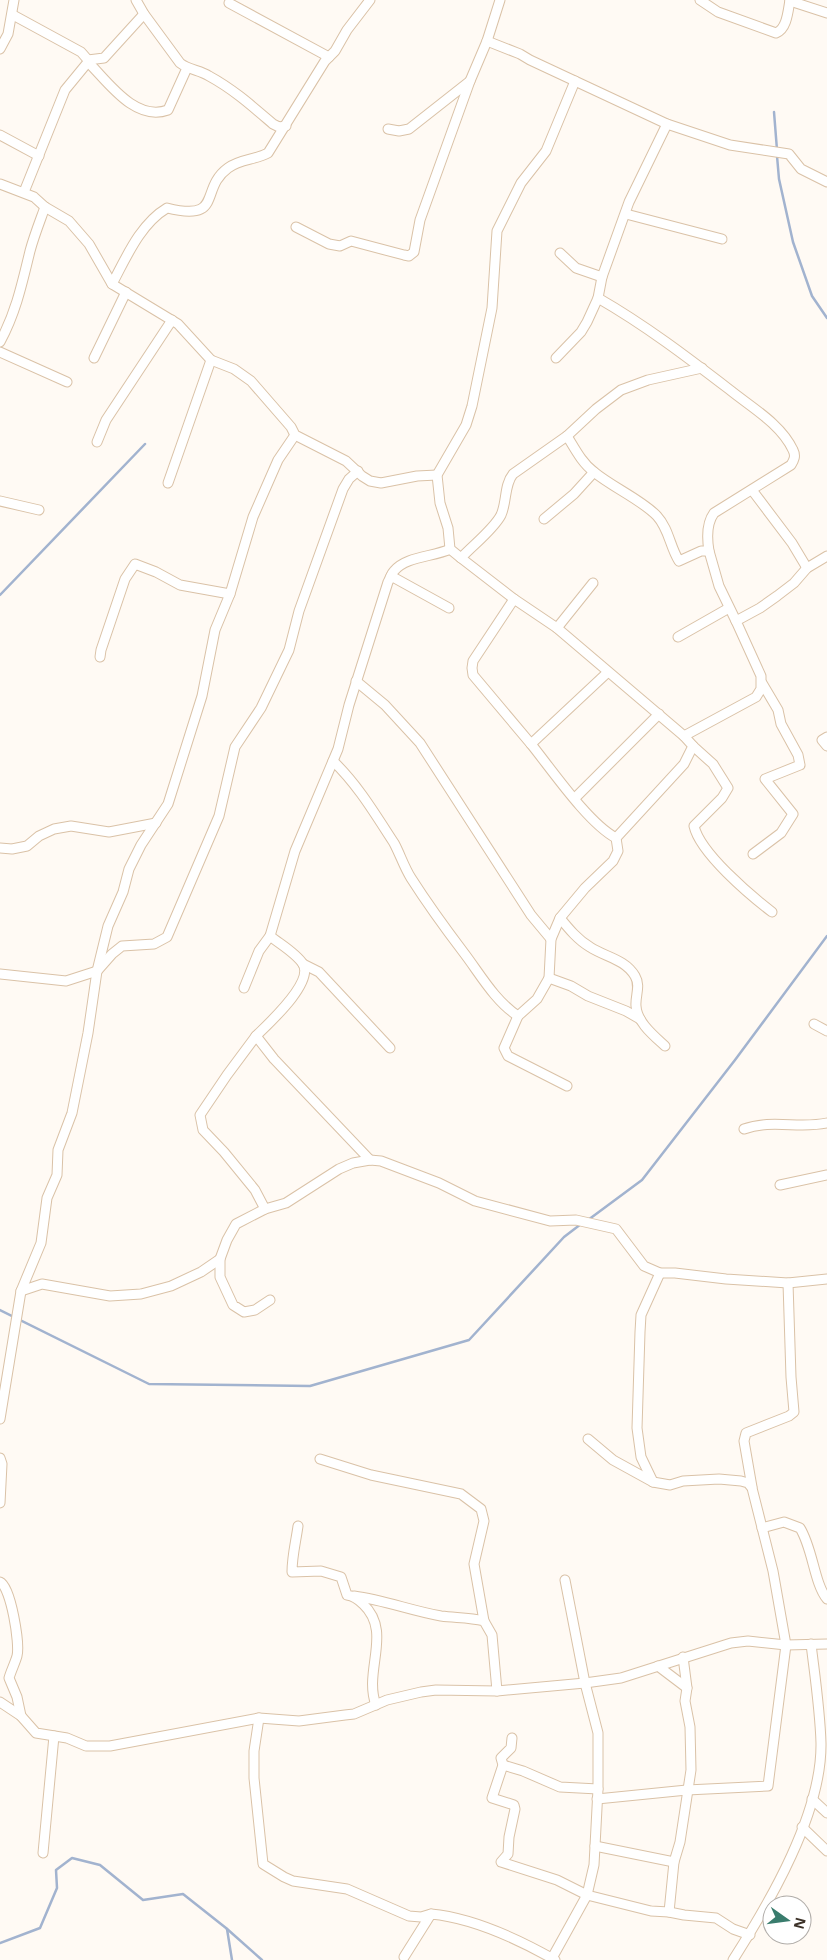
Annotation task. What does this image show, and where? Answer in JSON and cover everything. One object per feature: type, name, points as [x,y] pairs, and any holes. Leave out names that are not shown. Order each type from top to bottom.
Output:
[{"type":"street","points":[[0,49],[8,34],[13,16],[14,0]]},
{"type":"street","points":[[136,0],[180,63],[187,68],[206,74],[227,86],[273,124],[286,126]]},
{"type":"street","points":[[112,284],[134,244],[159,213],[167,208],[181,212],[194,212],[204,207],[210,199],[217,178],[228,168],[240,161],[268,153],[325,61],[338,46],[347,30],[370,0]]},
{"type":"street","points":[[296,228],[329,244],[340,246],[351,241],[404,255],[412,255],[416,246],[420,220],[470,81],[487,42],[500,0]]},
{"type":"street","points":[[700,0],[718,12],[776,34],[782,30],[788,15],[790,1],[827,13]]},
{"type":"street","points":[[229,3],[329,57]]},
{"type":"street","points":[[24,192],[65,90],[88,61],[104,58],[144,14]]},
{"type":"street","points":[[13,16],[81,52],[107,81],[112,90],[145,112],[168,110],[187,68]]},
{"type":"street","points":[[487,42],[520,54],[667,124],[730,145],[789,154],[801,169],[827,182]]},
{"type":"street","points":[[388,129],[399,131],[409,129],[470,81]]},
{"type":"street","points":[[575,81],[546,151],[521,183],[497,231],[492,308],[472,406],[466,425],[437,475],[440,503],[448,528],[450,549],[514,599],[557,628],[659,714],[713,764],[728,788],[722,798],[694,826],[695,833],[718,863],[744,890],[772,912]]},
{"type":"street","points":[[556,358],[581,332],[598,298],[602,277],[636,186],[667,124]]},
{"type":"street","points":[[0,135],[39,156]]},
{"type":"street","points":[[0,184],[34,197],[45,207],[69,221],[79,230],[89,244],[112,284],[172,320],[184,330],[198,348],[211,360],[234,369],[256,386],[291,427],[295,435],[346,461],[370,481],[381,483],[417,476],[437,475]]},
{"type":"street","points":[[0,342],[11,321],[20,296],[30,250],[45,207]]},
{"type":"street","points":[[626,214],[722,239]]},
{"type":"street","points":[[560,253],[576,268],[602,277]]},
{"type":"street","points":[[94,358],[126,292]]},
{"type":"street","points":[[598,298],[636,320],[758,411],[778,430],[793,450],[795,458],[792,465],[714,513],[710,518],[708,551],[719,586],[761,676],[762,683],[761,690],[756,697],[684,736]]},
{"type":"street","points":[[97,442],[106,420],[172,320]]},
{"type":"street","points":[[0,352],[67,382]]},
{"type":"street","points":[[168,483],[211,360]]},
{"type":"street","points":[[461,558],[496,522],[501,514],[509,483],[514,474],[567,436],[596,409],[621,390],[648,380],[702,368]]},
{"type":"street","points":[[0,1419],[21,1291],[41,1243],[47,1198],[57,1175],[58,1150],[72,1113],[88,1033],[97,971],[108,926],[123,892],[130,868],[141,846],[168,804],[202,696],[215,630],[230,594],[253,517],[278,460],[295,435]]},
{"type":"street","points":[[567,436],[578,455],[594,472],[657,516],[666,530],[674,553],[679,561],[702,551],[708,551]]},
{"type":"street","points":[[0,974],[66,981],[97,971],[122,946],[154,944],[167,937],[219,816],[235,746],[261,708],[289,650],[298,611],[343,489],[349,478],[358,471]]},
{"type":"street","points":[[544,519],[574,494],[594,472]]},
{"type":"street","points":[[752,490],[792,543],[807,568]]},
{"type":"street","points":[[0,501],[39,510]]},
{"type":"street","points":[[244,988],[259,951],[270,936],[295,851],[338,749],[356,681],[391,576],[394,570],[406,563],[440,554],[450,549]]},
{"type":"street","points":[[736,621],[760,608],[783,592],[807,568],[827,556]]},
{"type":"street","points":[[100,657],[125,579],[135,564],[156,572],[180,585],[230,594]]},
{"type":"street","points":[[391,576],[450,608]]},
{"type":"street","points":[[557,628],[593,583]]},
{"type":"street","points":[[514,599],[473,661],[473,675],[604,832],[616,838]]},
{"type":"street","points":[[678,637],[729,608]]},
{"type":"street","points":[[531,744],[608,672]]},
{"type":"street","points":[[356,681],[385,705],[420,743],[531,915],[551,939]]},
{"type":"street","points":[[753,854],[781,834],[792,814],[765,780],[800,765],[798,755],[780,724],[778,710],[762,683]]},
{"type":"street","points":[[575,798],[659,714]]},
{"type":"street","points":[[827,737],[822,740],[827,746]]},
{"type":"street","points":[[616,838],[684,764],[693,746]]},
{"type":"street","points":[[333,760],[352,779],[372,807],[410,876],[452,939],[484,982],[518,1016]]},
{"type":"street","points":[[0,848],[12,849],[27,846],[39,836],[54,829],[71,826],[109,832],[156,823]]},
{"type":"street","points":[[567,1086],[508,1056],[504,1048],[518,1016],[537,999],[549,978],[551,939],[560,918],[585,888],[613,862],[618,851],[616,838]]},
{"type":"street","points":[[560,918],[576,937],[591,948],[621,962],[635,976],[639,988],[636,1006],[640,1019]]},
{"type":"street","points":[[270,936],[303,964],[319,972],[390,1048]]},
{"type":"street","points":[[266,1209],[255,1190],[203,1130],[200,1115],[256,1036],[290,1001],[301,983],[304,971],[303,964]]},
{"type":"street","points":[[549,978],[571,986],[588,996],[626,1011],[640,1019],[665,1046]]},
{"type":"street","points":[[814,1024],[827,1031]]},
{"type":"street","points":[[256,1036],[274,1059],[370,1160]]},
{"type":"street","points":[[744,1129],[751,1126],[773,1124],[812,1126],[827,1123]]},
{"type":"street","points":[[270,1300],[255,1310],[244,1312],[233,1305],[220,1277],[220,1259],[227,1240],[236,1224],[266,1209],[286,1203],[339,1169],[353,1163],[370,1160],[380,1161],[439,1183],[475,1201],[550,1221],[576,1220],[616,1229],[644,1266],[660,1274],[676,1272],[726,1279],[788,1283],[827,1279]]},
{"type":"street","points":[[780,1185],[827,1175]]},
{"type":"street","points":[[21,1291],[42,1284],[110,1296],[141,1294],[171,1286],[201,1272],[220,1259]]},
{"type":"street","points":[[653,1482],[641,1456],[637,1428],[640,1332],[641,1315],[660,1274]]},
{"type":"street","points":[[503,1765],[523,1771],[560,1787],[598,1794],[768,1786],[786,1645],[773,1571],[752,1488],[744,1441],[746,1433],[789,1416],[794,1412],[788,1283]]},
{"type":"street","points":[[588,1439],[613,1460],[653,1482],[670,1486],[683,1481],[719,1479],[748,1483],[752,1488]]},
{"type":"street","points":[[0,1458],[2,1464],[0,1503]]},
{"type":"street","points":[[320,1459],[371,1475],[446,1489],[461,1494],[481,1509],[484,1521],[474,1564],[484,1621],[492,1635],[497,1690]]},
{"type":"street","points":[[762,1528],[784,1522],[800,1528],[810,1550],[815,1569],[827,1599]]},
{"type":"street","points":[[298,1526],[292,1558],[292,1572],[321,1571],[341,1577],[347,1595],[375,1599],[444,1616],[473,1618],[484,1621]]},
{"type":"street","points":[[259,1718],[254,1751],[254,1778],[263,1864],[293,1881],[347,1889],[370,1897],[409,1916],[443,1915],[491,1929],[553,1960],[587,1895],[594,1864],[598,1794],[598,1733],[585,1683],[564,1580]]},
{"type":"street","points":[[0,1582],[4,1584],[9,1594],[17,1655],[9,1678],[18,1697],[21,1716]]},
{"type":"street","points":[[354,1596],[372,1612],[378,1630],[372,1686],[376,1705]]},
{"type":"street","points":[[0,1702],[21,1716],[36,1733],[73,1739],[86,1746],[110,1746],[259,1718],[284,1721],[320,1719],[354,1714],[387,1700],[436,1690],[497,1690],[585,1683],[621,1678],[731,1643],[748,1641],[786,1645],[827,1644]]},
{"type":"street","points":[[734,1960],[750,1935],[792,1851],[812,1798],[824,1754],[811,1644]]},
{"type":"street","points":[[669,1912],[674,1862],[680,1842],[692,1770],[690,1727],[685,1701],[687,1688],[683,1657]]},
{"type":"street","points":[[658,1666],[687,1688]]},
{"type":"street","points":[[43,1853],[54,1736]]},
{"type":"street","points":[[512,1738],[511,1748],[501,1758],[503,1765],[492,1798],[514,1805],[516,1809],[509,1836],[508,1854],[501,1862],[557,1880],[587,1895],[651,1911],[716,1918],[733,1929],[750,1935]]},
{"type":"street","points":[[819,1767],[827,1761]]},
{"type":"street","points":[[812,1798],[827,1813]]},
{"type":"street","points":[[802,1827],[827,1852]]},
{"type":"street","points":[[595,1846],[674,1862]]},
{"type":"street","points":[[404,1957],[431,1914]]},
{"type":"waterway","points":[[774,112],[777,150]]},
{"type":"waterway","points":[[777,156],[779,179],[793,242],[812,296],[827,318]]},
{"type":"waterway","points":[[0,595],[145,444]]},
{"type":"waterway","points":[[588,1220],[642,1180],[735,1060],[827,936]]},
{"type":"waterway","points":[[0,1310],[149,1384],[310,1386],[469,1340],[564,1237],[581,1224]]},
{"type":"waterway","points":[[0,1943],[40,1928],[57,1888],[56,1870],[72,1858],[100,1865],[143,1900],[183,1894],[262,1960]]},
{"type":"waterway","points":[[227,1929],[232,1960]]}]
